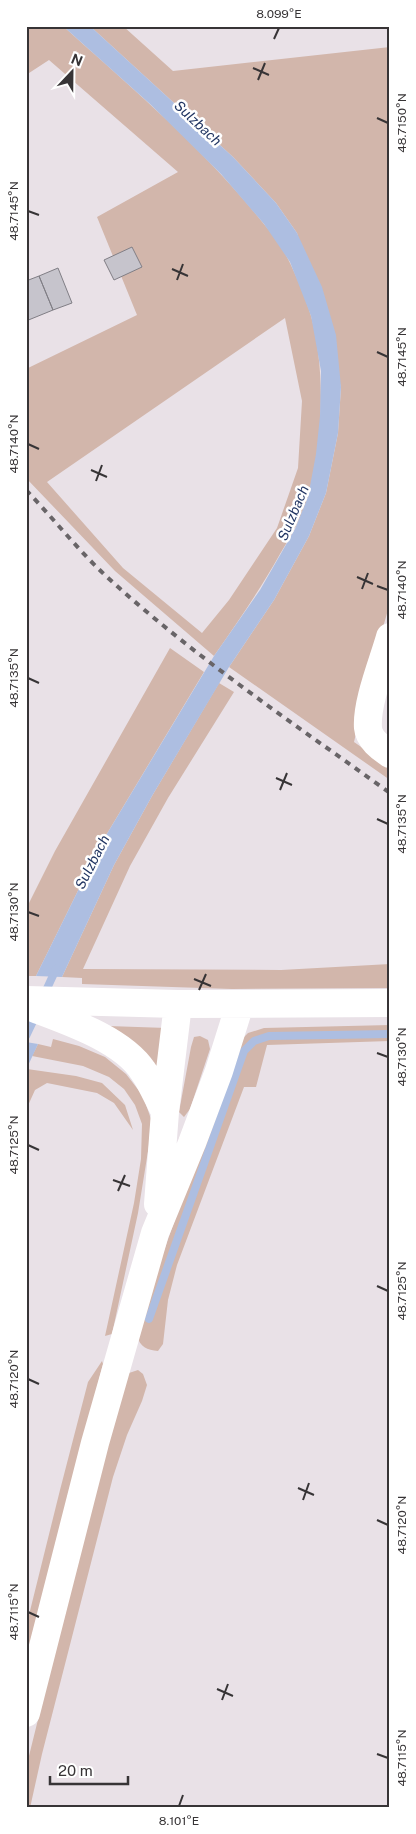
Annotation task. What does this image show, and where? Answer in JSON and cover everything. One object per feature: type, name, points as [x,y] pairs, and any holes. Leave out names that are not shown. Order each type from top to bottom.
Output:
[{"type":"street","points":[[390,637],[371,702],[368,729],[378,745],[390,754]]},
{"type":"street","points":[[26,1000],[69,1011],[95,1034],[119,1047],[143,1069],[165,1112]]},
{"type":"street","points":[[26,1005],[69,1011],[178,1004],[390,1003]]},
{"type":"street","points":[[155,1233],[165,1112],[178,1004]]},
{"type":"street","points":[[26,1713],[95,1443],[155,1233],[199,1125],[219,1071],[240,1004]]},
{"type":"shaded area","points":[[26,26],[63,26],[179,131],[243,199],[286,254],[311,316],[319,359],[321,406],[317,453],[308,496],[296,526],[272,567],[214,656],[115,571],[26,478],[26,369],[137,315],[97,217],[178,172],[49,60],[26,75]],"holes":[[[285,318],[302,401],[298,468],[277,528],[229,600],[202,633],[123,568],[47,482]]]},
{"type":"shaded area","points":[[90,26],[123,26],[173,71],[390,47],[390,603],[370,672],[354,742],[390,767],[390,780],[229,667],[274,600],[309,536],[326,493],[338,433],[341,387],[297,233],[276,203],[233,157]]},
{"type":"shaded area","points":[[170,648],[204,672],[102,842],[36,976],[26,976],[26,909],[55,851]]},
{"type":"shaded area","points":[[219,683],[234,692],[168,798],[130,866],[83,969],[281,970],[390,964],[390,988],[232,989],[82,984],[82,978],[62,977],[114,865],[152,796]]},
{"type":"shaded area","points":[[390,1025],[390,1041],[267,1045],[256,1087],[244,1087],[177,1265],[168,1300],[163,1344],[158,1351],[144,1347],[137,1336],[159,1265],[236,1045],[248,1033],[264,1028]]},
{"type":"shaded area","points":[[108,1026],[167,1028],[162,1077]]},
{"type":"shaded area","points":[[200,1036],[208,1040],[210,1049],[190,1109],[184,1117],[179,1112],[191,1047],[194,1037]]},
{"type":"shaded area","points":[[53,1039],[79,1046],[105,1057],[126,1074],[143,1096],[151,1119],[149,1145],[138,1213],[112,1334],[105,1336],[134,1203],[141,1159],[142,1124],[135,1105],[124,1089],[109,1077],[83,1066],[32,1056],[38,1044],[51,1047]]},
{"type":"shaded area","points":[[27,1069],[76,1076],[102,1083],[125,1105],[133,1130],[114,1103],[97,1093],[47,1083],[35,1090],[26,1110]]},
{"type":"shaded area","points":[[102,1361],[103,1364],[26,1663],[26,1627],[60,1490],[88,1382]]},
{"type":"shaded area","points":[[138,1370],[143,1374],[147,1385],[113,1477],[30,1808],[26,1808],[26,1768],[80,1550],[124,1383],[129,1373]]},
{"type":"water","points":[[63,26],[90,26],[233,157],[276,203],[297,233],[322,287],[336,335],[341,387],[338,433],[326,493],[309,536],[274,600],[229,667],[152,796],[114,865],[62,977],[36,976],[102,842],[214,656],[260,590],[295,529],[308,497],[316,454],[320,416],[321,371],[311,316],[290,262],[264,224],[221,174],[150,104]]},
{"type":"water","points":[[26,1042],[38,1044],[26,1070]]},
{"type":"building","points":[[132,247],[142,267],[114,280],[104,260]]},
{"type":"building","points":[[58,268],[72,303],[53,310],[39,276]]},
{"type":"building","points":[[39,276],[53,310],[26,321],[26,281]]},
{"type":"waterway","name":"Sulzbach","points":[[44,995],[56,969]]},
{"type":"waterway","name":"Sulzbach","points":[[26,1036],[36,1015]]},
{"type":"waterway","points":[[149,1319],[244,1051],[254,1041],[269,1036],[390,1034]]},
{"type":"railway","points":[[26,490],[96,566],[139,606],[245,689],[390,793]]}]
